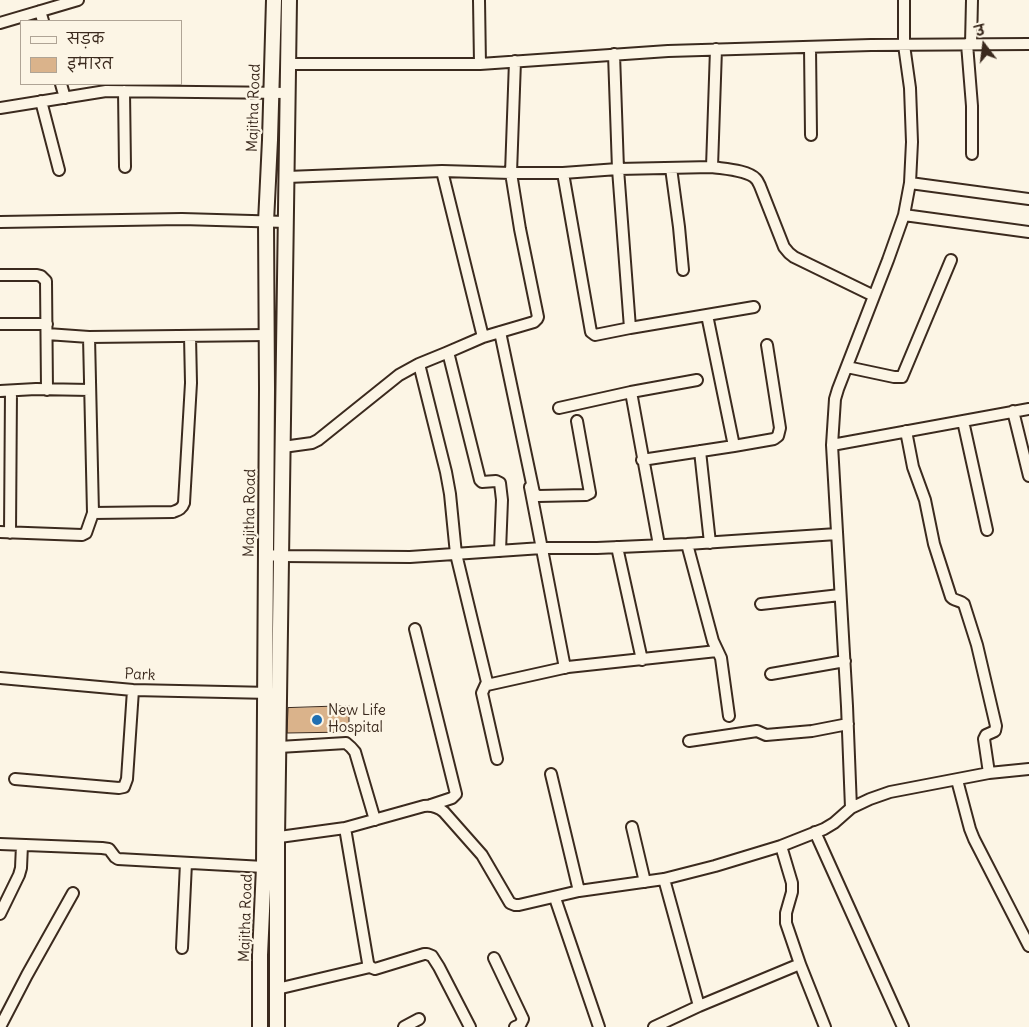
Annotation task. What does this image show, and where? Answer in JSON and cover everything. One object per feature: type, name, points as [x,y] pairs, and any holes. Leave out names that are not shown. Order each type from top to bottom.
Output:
[{"type":"main road","name":"Majitha Road","points":[[274,0],[266,222],[265,693],[277,953],[277,1027]]},
{"type":"main road","name":"Majitha Road","points":[[260,1027],[260,952],[264,867],[271,839],[279,747],[289,0]]},
{"type":"main road","points":[[260,952],[277,953]]},
{"type":"street","points":[[0,23],[41,16],[78,0]]},
{"type":"street","points":[[479,0],[480,64]]},
{"type":"street","points":[[851,808],[845,661],[832,445],[835,399],[904,215],[910,182],[912,142],[910,88],[904,45],[904,0]]},
{"type":"street","points":[[972,0],[969,44],[972,154]]},
{"type":"street","points":[[288,64],[480,64],[716,49],[1029,44]]},
{"type":"street","points":[[810,47],[811,134]]},
{"type":"street","points":[[712,167],[716,49]]},
{"type":"street","points":[[614,54],[618,169],[630,328]]},
{"type":"street","points":[[284,447],[312,443],[318,440],[399,375],[419,364],[483,337],[534,322],[538,317],[511,173],[515,61]]},
{"type":"street","points":[[61,85],[65,98]]},
{"type":"street","points":[[0,108],[106,91],[288,93]]},
{"type":"street","points":[[124,92],[125,167]]},
{"type":"street","points":[[41,102],[59,170]]},
{"type":"street","points":[[287,178],[442,171],[563,173],[618,169],[712,167],[735,170],[751,175],[756,179],[784,247],[789,253],[874,296]]},
{"type":"street","points":[[671,168],[683,270]]},
{"type":"street","points":[[442,171],[483,337]]},
{"type":"street","points":[[563,173],[591,332],[595,336],[630,328],[754,307]]},
{"type":"street","points":[[910,182],[1029,199]]},
{"type":"street","points":[[904,215],[1029,232]]},
{"type":"street","points":[[0,222],[182,219],[286,222]]},
{"type":"street","points":[[846,367],[902,377],[951,260]]},
{"type":"street","points":[[0,275],[37,275],[44,278],[46,284],[47,390]]},
{"type":"street","points":[[707,315],[734,446]]},
{"type":"street","points":[[0,324],[47,329],[88,337],[267,335]]},
{"type":"street","points":[[500,332],[536,495],[586,495],[590,493],[577,421]]},
{"type":"street","points":[[93,512],[173,512],[178,511],[183,506],[191,383],[190,336]]},
{"type":"street","points":[[11,391],[5,533],[82,535],[86,533],[93,512],[88,337]]},
{"type":"street","points":[[642,460],[774,439],[778,436],[780,428],[767,345]]},
{"type":"street","points":[[448,352],[480,480],[482,482],[496,481],[500,484],[502,500],[500,551]]},
{"type":"street","points":[[419,364],[446,472],[456,554],[486,684],[482,693],[497,759]]},
{"type":"street","points":[[559,408],[697,380]]},
{"type":"street","points":[[510,381],[565,668]]},
{"type":"street","points":[[0,392],[90,390]]},
{"type":"street","points":[[631,392],[659,545]]},
{"type":"street","points":[[832,445],[1029,408]]},
{"type":"street","points":[[1013,412],[1029,476]]},
{"type":"street","points":[[963,421],[988,530]]},
{"type":"street","points":[[906,431],[910,458],[925,500],[934,544],[945,581],[952,599],[961,601],[964,604],[978,652],[996,729],[994,732],[986,735],[984,740],[989,773]]},
{"type":"street","points":[[700,451],[710,543]]},
{"type":"street","points":[[265,555],[388,557],[542,548],[710,543],[837,534]]},
{"type":"street","points":[[688,544],[713,641],[722,663],[729,716]]},
{"type":"street","points":[[617,547],[642,660]]},
{"type":"street","points":[[761,604],[840,595]]},
{"type":"street","points":[[271,839],[345,828],[430,806],[452,798],[456,794],[415,629]]},
{"type":"street","points":[[486,684],[565,668],[717,650]]},
{"type":"street","points":[[771,674],[845,661]]},
{"type":"street","name":"Park","points":[[0,678],[133,690],[279,693]]},
{"type":"street","points":[[15,779],[124,787],[127,779],[133,690]]},
{"type":"street","points":[[689,741],[757,731],[766,734],[812,731],[848,724]]},
{"type":"street","points":[[279,747],[346,743],[349,745],[355,752],[374,820]]},
{"type":"street","points":[[430,806],[439,808],[444,812],[475,846],[487,862],[510,902],[519,905],[579,891],[664,879],[706,869],[781,846],[815,832],[834,822],[851,808],[890,792],[989,773],[1029,769]]},
{"type":"street","points":[[551,774],[579,891]]},
{"type":"street","points":[[957,780],[974,839],[1029,946]]},
{"type":"street","points":[[632,827],[645,882]]},
{"type":"street","points":[[345,828],[370,968]]},
{"type":"street","points":[[815,832],[903,1027]]},
{"type":"street","points":[[0,844],[102,848],[109,849],[118,859],[264,867]]},
{"type":"street","points":[[0,914],[20,874],[22,845]]},
{"type":"street","points":[[781,846],[792,883],[786,922],[825,1027]]},
{"type":"street","points":[[182,948],[186,863]]},
{"type":"street","points":[[664,879],[699,1006]]},
{"type":"street","points":[[0,1027],[73,893]]},
{"type":"street","points":[[555,898],[599,1027]]},
{"type":"street","points":[[277,989],[370,968],[375,969],[428,954],[432,956],[440,967],[470,1027]]},
{"type":"street","points":[[494,958],[523,1019],[515,1027]]},
{"type":"street","points":[[654,1027],[800,964]]},
{"type":"street","points":[[404,1027],[419,1019]]},
{"type":"building","points":[[349,706],[349,732],[287,733],[288,708]]},
{"type":"place","name":"New Life Hospital","points":[[317,720]]}]
